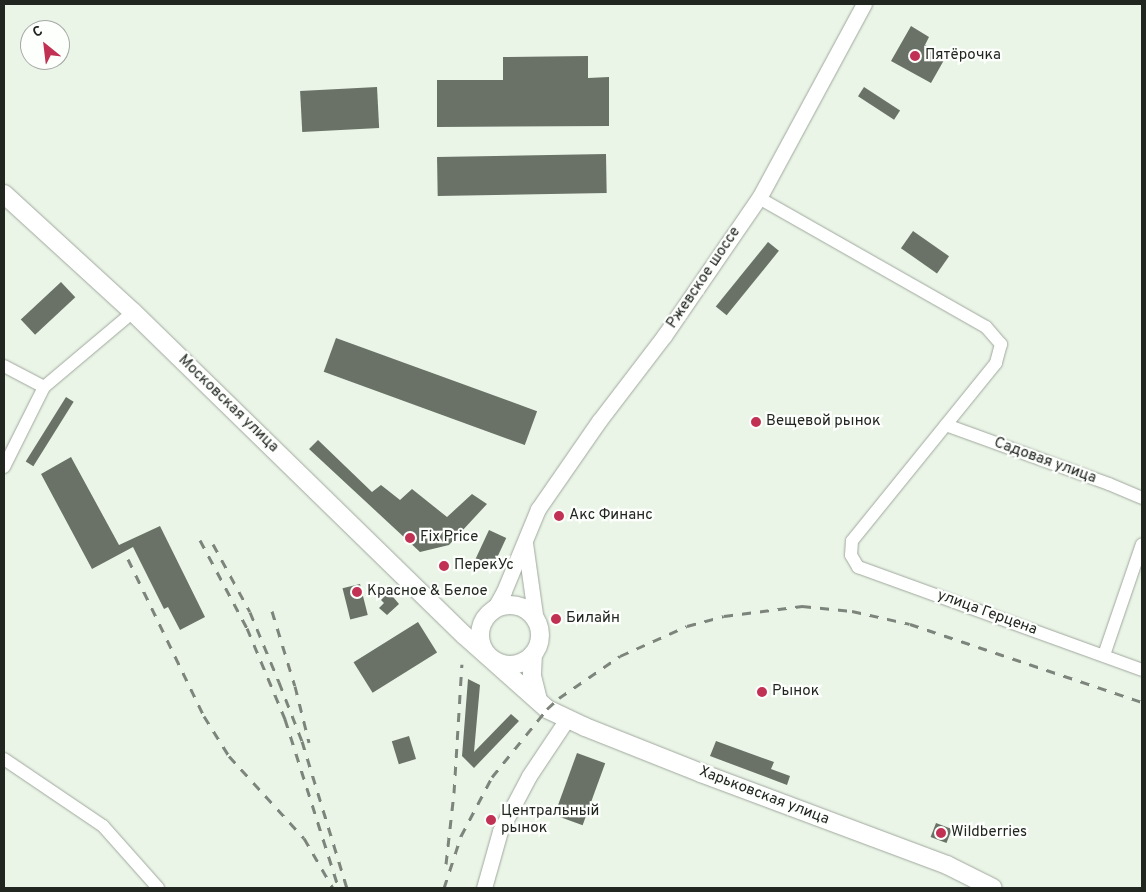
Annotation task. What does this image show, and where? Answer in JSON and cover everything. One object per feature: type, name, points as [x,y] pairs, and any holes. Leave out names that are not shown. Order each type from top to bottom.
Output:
[{"type":"main road","name":"Московская улица","points":[[4,194],[133,312],[490,658]]},
{"type":"main road","points":[[448,618],[471,621],[508,606],[524,609],[536,621],[540,638],[533,654],[532,676],[538,700]]},
{"type":"main road","points":[[492,612],[480,632],[482,646],[490,658],[504,665],[512,665],[527,660],[533,654]]},
{"type":"main road","name":"Харьковская улица","points":[[490,658],[547,709],[567,719],[701,773],[947,865],[993,888]]},
{"type":"street","name":"Ржевское шоссе","points":[[492,612],[504,592],[538,509],[599,421],[664,336],[758,198],[864,4]]},
{"type":"street","points":[[758,198],[986,327],[1001,344],[996,362],[946,425]]},
{"type":"street","points":[[4,467],[44,387],[133,312]]},
{"type":"street","points":[[4,366],[44,387]]},
{"type":"street","name":"Садовая улица","points":[[946,425],[1109,484],[1142,498]]},
{"type":"street","name":"улица Герцена","points":[[946,425],[852,541],[851,555],[858,567],[1142,670]]},
{"type":"street","points":[[525,539],[536,621]]},
{"type":"street","points":[[1104,655],[1142,544]]},
{"type":"street","points":[[484,888],[500,831],[529,776],[567,719]]},
{"type":"street","points":[[4,759],[103,826],[158,888]]},
{"type":"building","points":[[911,26],[929,37],[925,45],[937,52],[940,49],[948,53],[931,83],[891,61]]},
{"type":"building","points":[[588,56],[588,78],[609,77],[609,126],[437,127],[437,80],[503,80],[503,57]]},
{"type":"building","points":[[377,87],[379,128],[302,132],[300,91]]},
{"type":"building","points":[[864,87],[900,110],[894,120],[858,96]]},
{"type":"building","points":[[606,154],[607,193],[438,196],[437,157]]},
{"type":"building","points":[[913,231],[949,256],[937,273],[901,248]]},
{"type":"building","points":[[768,242],[779,251],[727,315],[716,307]]},
{"type":"building","points":[[61,282],[75,297],[35,335],[21,320]]},
{"type":"building","points":[[336,338],[537,411],[525,445],[324,372]]},
{"type":"building","points":[[66,397],[74,402],[33,466],[26,461]]},
{"type":"building","points":[[318,440],[372,492],[381,485],[400,500],[412,489],[447,517],[472,494],[487,504],[449,545],[420,552],[309,449]]},
{"type":"building","points":[[71,457],[119,545],[160,526],[205,617],[180,630],[168,607],[164,609],[133,547],[92,569],[41,474]]},
{"type":"building","points":[[489,530],[506,538],[492,568],[475,560]]},
{"type":"building","points":[[360,584],[368,615],[350,619],[343,588]]},
{"type":"building","points":[[389,592],[399,604],[387,615],[379,608],[384,603],[381,600]]},
{"type":"building","points":[[418,622],[437,653],[373,693],[354,662]]},
{"type":"building","points":[[468,679],[480,685],[474,752],[511,714],[519,721],[474,768],[462,756]]},
{"type":"building","points":[[409,736],[416,759],[399,764],[392,741]]},
{"type":"building","points":[[716,741],[774,762],[771,769],[790,776],[787,785],[710,756]]},
{"type":"building","points":[[577,753],[605,763],[583,825],[554,815]]},
{"type":"building","name":"Wildberries","points":[[936,823],[952,829],[946,843],[931,837]]},
{"type":"railway","points":[[200,540],[247,628],[285,719],[338,886]]},
{"type":"railway","points":[[213,544],[250,612],[302,741],[347,888]]},
{"type":"railway","points":[[128,559],[204,716],[229,756],[304,838],[333,888]]},
{"type":"railway","points":[[444,888],[461,836],[492,777],[547,709],[559,698],[620,656],[687,626],[724,616],[802,606],[852,611],[910,624],[1142,702]]},
{"type":"railway","points":[[272,611],[295,686],[309,742]]},
{"type":"railway","points":[[446,864],[454,793],[462,664]]},
{"type":"place","name":"Пятёрочка","points":[[915,56]]},
{"type":"place","name":"Вещевой рынок","points":[[756,422]]},
{"type":"place","name":"Акс Финанс","points":[[559,516]]},
{"type":"place","name":"Fix Price","points":[[410,538]]},
{"type":"place","name":"ПерекУс","points":[[444,566]]},
{"type":"place","name":"Красное & Белое","points":[[357,592]]},
{"type":"place","name":"Билайн","points":[[556,619]]},
{"type":"place","name":"Рынок","points":[[762,692]]},
{"type":"place","name":"Центральный рынок","points":[[491,820]]},
{"type":"place","name":"Wildberries","points":[[941,833]]}]
